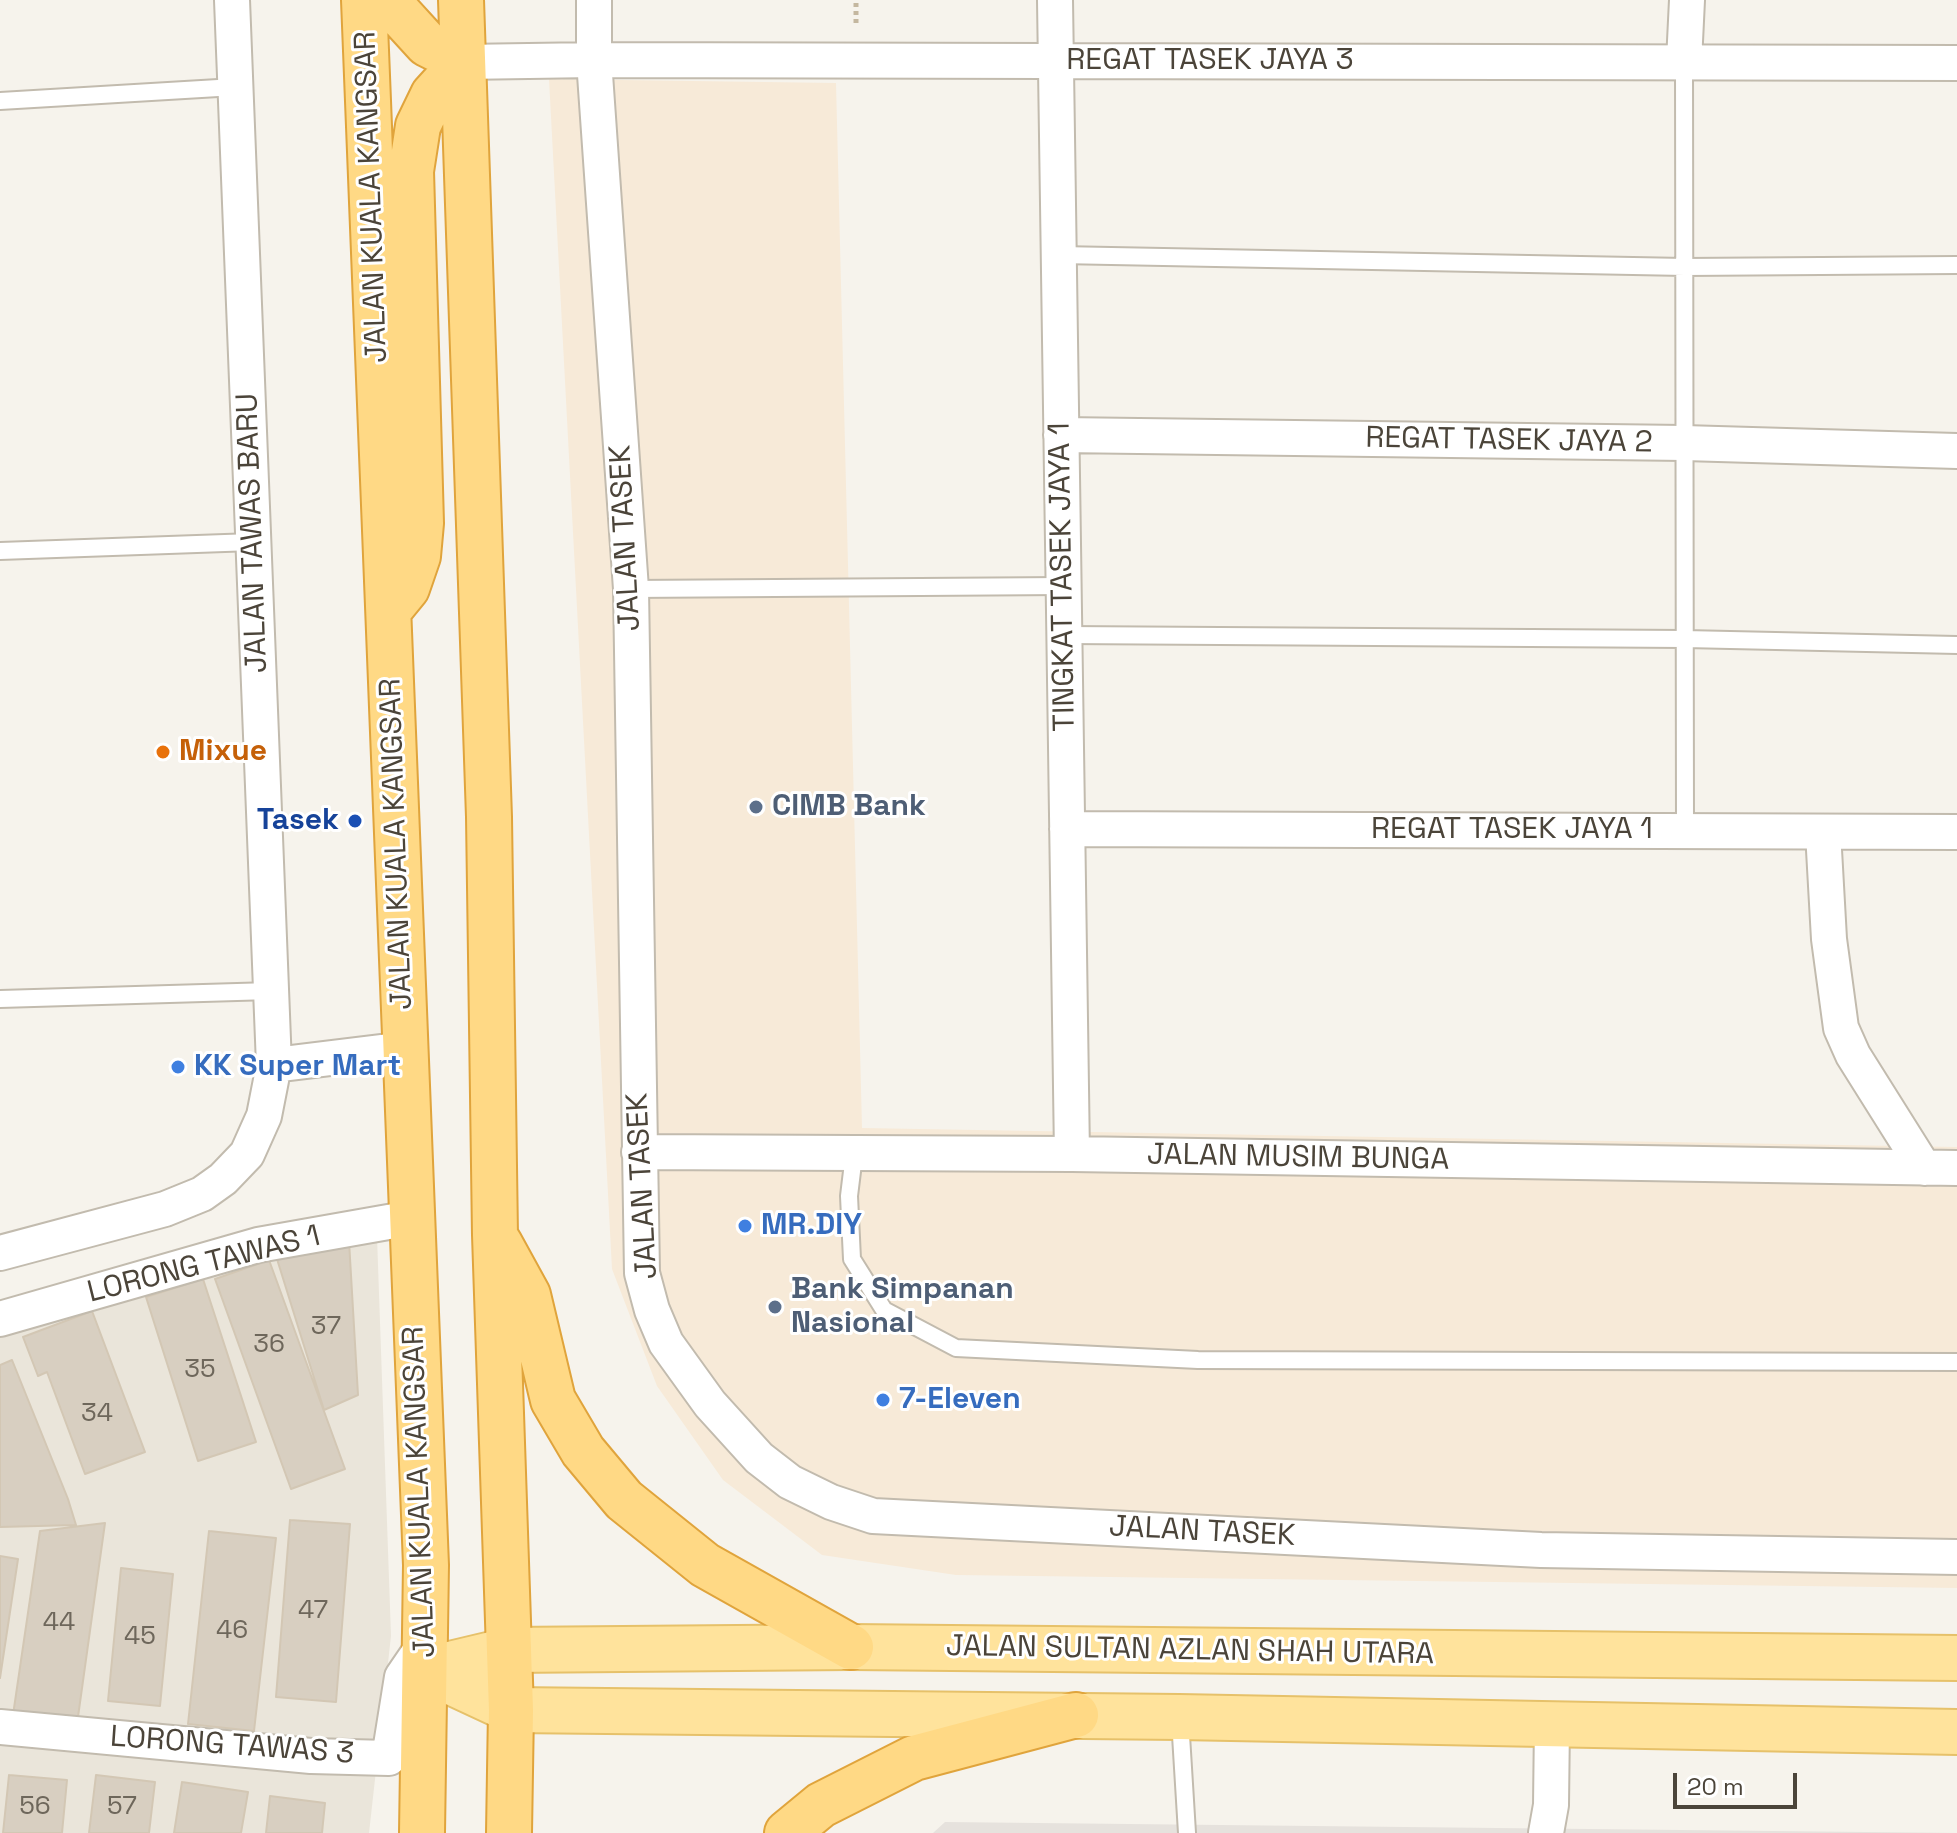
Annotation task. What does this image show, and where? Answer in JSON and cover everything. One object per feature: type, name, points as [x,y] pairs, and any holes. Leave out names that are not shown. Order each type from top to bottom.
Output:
[{"type":"highway","name":"JALAN KUALA KANGSAR","points":[[364,0],[426,1565],[422,1833]]},
{"type":"highway","points":[[391,0],[395,9],[427,44],[463,62]]},
{"type":"highway","points":[[461,0],[489,801],[495,1235],[511,1710],[509,1833]]},
{"type":"highway","points":[[389,610],[407,588],[418,556],[421,523],[411,171],[418,126],[433,95],[463,62]]},
{"type":"highway","points":[[495,1235],[528,1295],[553,1400],[583,1451],[624,1500],[705,1565],[851,1647]]},
{"type":"highway","points":[[787,1833],[821,1805],[914,1758],[1076,1715]]},
{"type":"main road","name":"JALAN SULTAN AZLAN SHAH UTARA","points":[[425,1656],[509,1650],[851,1647],[1957,1658]]},
{"type":"main road","points":[[425,1656],[511,1710],[1076,1715],[1957,1732]]},
{"type":"street","name":"JALAN TAWAS BARU","points":[[0,1253],[165,1209],[202,1194],[223,1179],[247,1154],[264,1116],[274,1065],[232,0]]},
{"type":"street","name":"JALAN TASEK","points":[[594,0],[594,60],[631,589],[642,1273],[652,1310],[666,1343],[710,1404],[759,1458],[790,1482],[831,1502],[873,1516],[1541,1550],[1957,1557]]},
{"type":"street","name":"TINGKAT TASEK JAYA 1","points":[[1055,0],[1072,1154]]},
{"type":"street","points":[[1684,62],[1687,0]]},
{"type":"street","name":"REGAT TASEK JAYA 3","points":[[463,62],[1957,63]]},
{"type":"street","name":"REGAT TASEK JAYA 2","points":[[1061,435],[1684,443],[1957,451]]},
{"type":"street","name":"REGAT TASEK JAYA 1","points":[[1067,829],[1957,832]]},
{"type":"street","points":[[1823,832],[1829,939],[1841,1028],[1853,1055],[1940,1168]]},
{"type":"street","points":[[274,1065],[405,1049]]},
{"type":"street","name":"JALAN MUSIM BUNGA","points":[[639,1152],[1072,1154],[1940,1168]]},
{"type":"street","name":"LORONG TAWAS 1","points":[[0,1319],[258,1245],[411,1218]]},
{"type":"street","name":"LORONG TAWAS 3","points":[[0,1727],[311,1756],[389,1758],[402,1677],[425,1656]]},
{"type":"street","points":[[1546,1833],[1551,1805],[1552,1723]]},
{"type":"lane","points":[[1684,62],[1685,831]]},
{"type":"lane","points":[[0,101],[235,87]]},
{"type":"lane","points":[[1059,255],[1685,267],[1957,265]]},
{"type":"lane","points":[[0,551],[253,542]]},
{"type":"lane","points":[[631,589],[1064,586]]},
{"type":"lane","points":[[1065,635],[1685,639],[1957,645]]},
{"type":"lane","points":[[0,999],[271,991]]},
{"type":"lane","points":[[854,1155],[849,1196],[852,1259],[884,1310],[956,1348],[1198,1360],[1957,1362]]},
{"type":"lane","points":[[1179,1717],[1187,1833]]},
{"type":"shaded area","points":[[549,79],[836,83],[862,1128],[1957,1147],[1957,1588],[956,1575],[822,1555],[723,1480],[657,1386],[612,1269]]},
{"type":"shaded area","points":[[376,1208],[391,1636],[369,1833],[0,1833],[0,1313]]},
{"type":"shaded area","points":[[945,1822],[1957,1833],[933,1833]]},
{"type":"building","points":[[349,1241],[358,1395],[324,1410],[277,1259]]},
{"type":"building","points":[[269,1260],[345,1469],[291,1489],[215,1279]]},
{"type":"building","points":[[203,1279],[256,1442],[198,1461],[146,1297]]},
{"type":"building","points":[[92,1311],[145,1452],[85,1474],[47,1372],[38,1376],[23,1337]]},
{"type":"building","points":[[12,1360],[76,1525],[0,1527],[0,1365]]},
{"type":"building","points":[[290,1520],[350,1524],[336,1702],[276,1697]]},
{"type":"building","points":[[105,1523],[77,1724],[13,1715],[40,1531]]},
{"type":"building","points":[[209,1531],[276,1538],[254,1731],[188,1724]]},
{"type":"building","points":[[0,1556],[18,1559],[0,1678]]},
{"type":"building","points":[[121,1568],[173,1574],[160,1706],[108,1701]]},
{"type":"building","points":[[9,1775],[67,1780],[62,1833],[3,1833]]},
{"type":"building","points":[[96,1775],[155,1782],[149,1833],[89,1833]]},
{"type":"building","points":[[182,1782],[248,1792],[241,1833],[174,1833]]},
{"type":"building","points":[[270,1796],[325,1803],[322,1833],[266,1833]]},
{"type":"place","name":"Mixue","points":[[163,752]]},
{"type":"place","name":"CIMB Bank","points":[[756,807]]},
{"type":"place","name":"Tasek","points":[[355,821]]},
{"type":"place","name":"KK Super Mart","points":[[178,1067]]},
{"type":"place","name":"MR.DIY","points":[[745,1226]]},
{"type":"place","name":"Bank Simpanan Nasional","points":[[775,1307]]},
{"type":"place","name":"7-Eleven","points":[[883,1400]]}]
